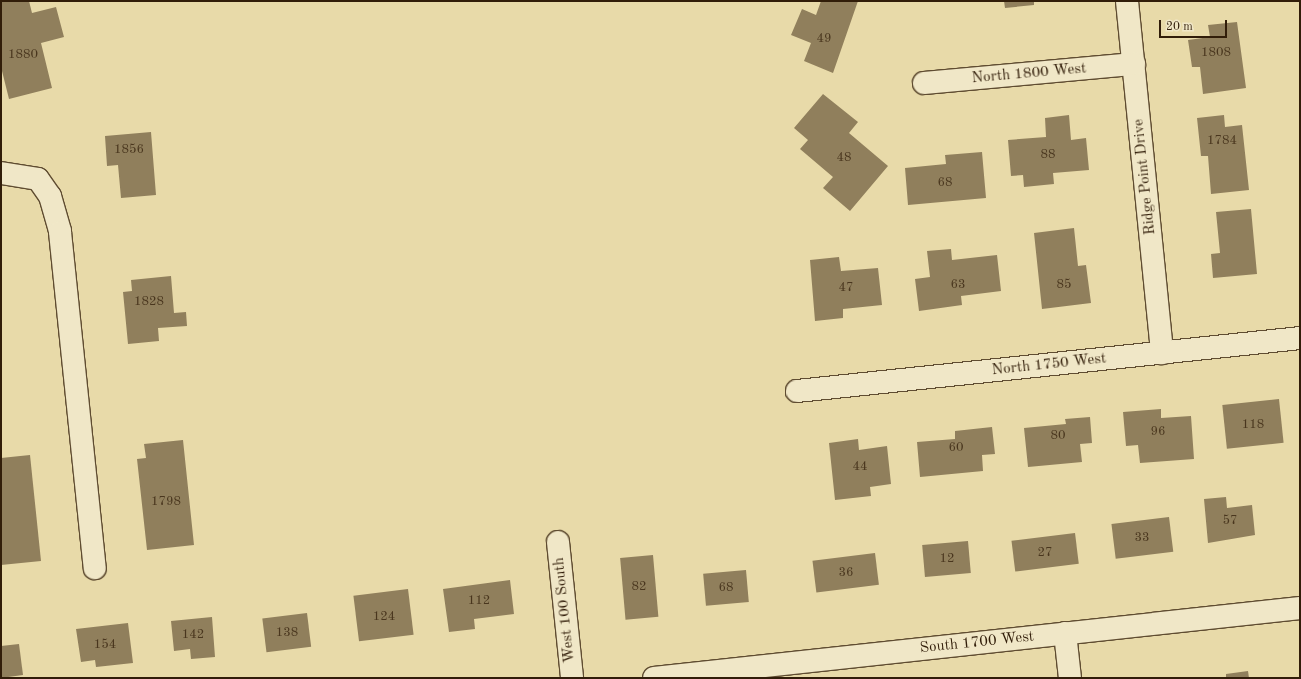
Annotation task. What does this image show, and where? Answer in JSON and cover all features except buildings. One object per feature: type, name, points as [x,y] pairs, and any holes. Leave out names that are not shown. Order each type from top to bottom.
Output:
[{"type":"street","name":"Ridge Point Drive","points":[[1127,1],[1162,353]]},
{"type":"street","name":"North 1800 West","points":[[924,83],[1134,64]]},
{"type":"street","points":[[1,173],[38,178],[50,196],[60,232],[95,568]]},
{"type":"street","name":"North 1750 West","points":[[797,391],[1300,338]]},
{"type":"street","name":"West 100 South","points":[[558,542],[572,678]]},
{"type":"street","name":"South 1700 West","points":[[654,678],[1300,608]]},
{"type":"street","points":[[1065,633],[1070,678]]}]
